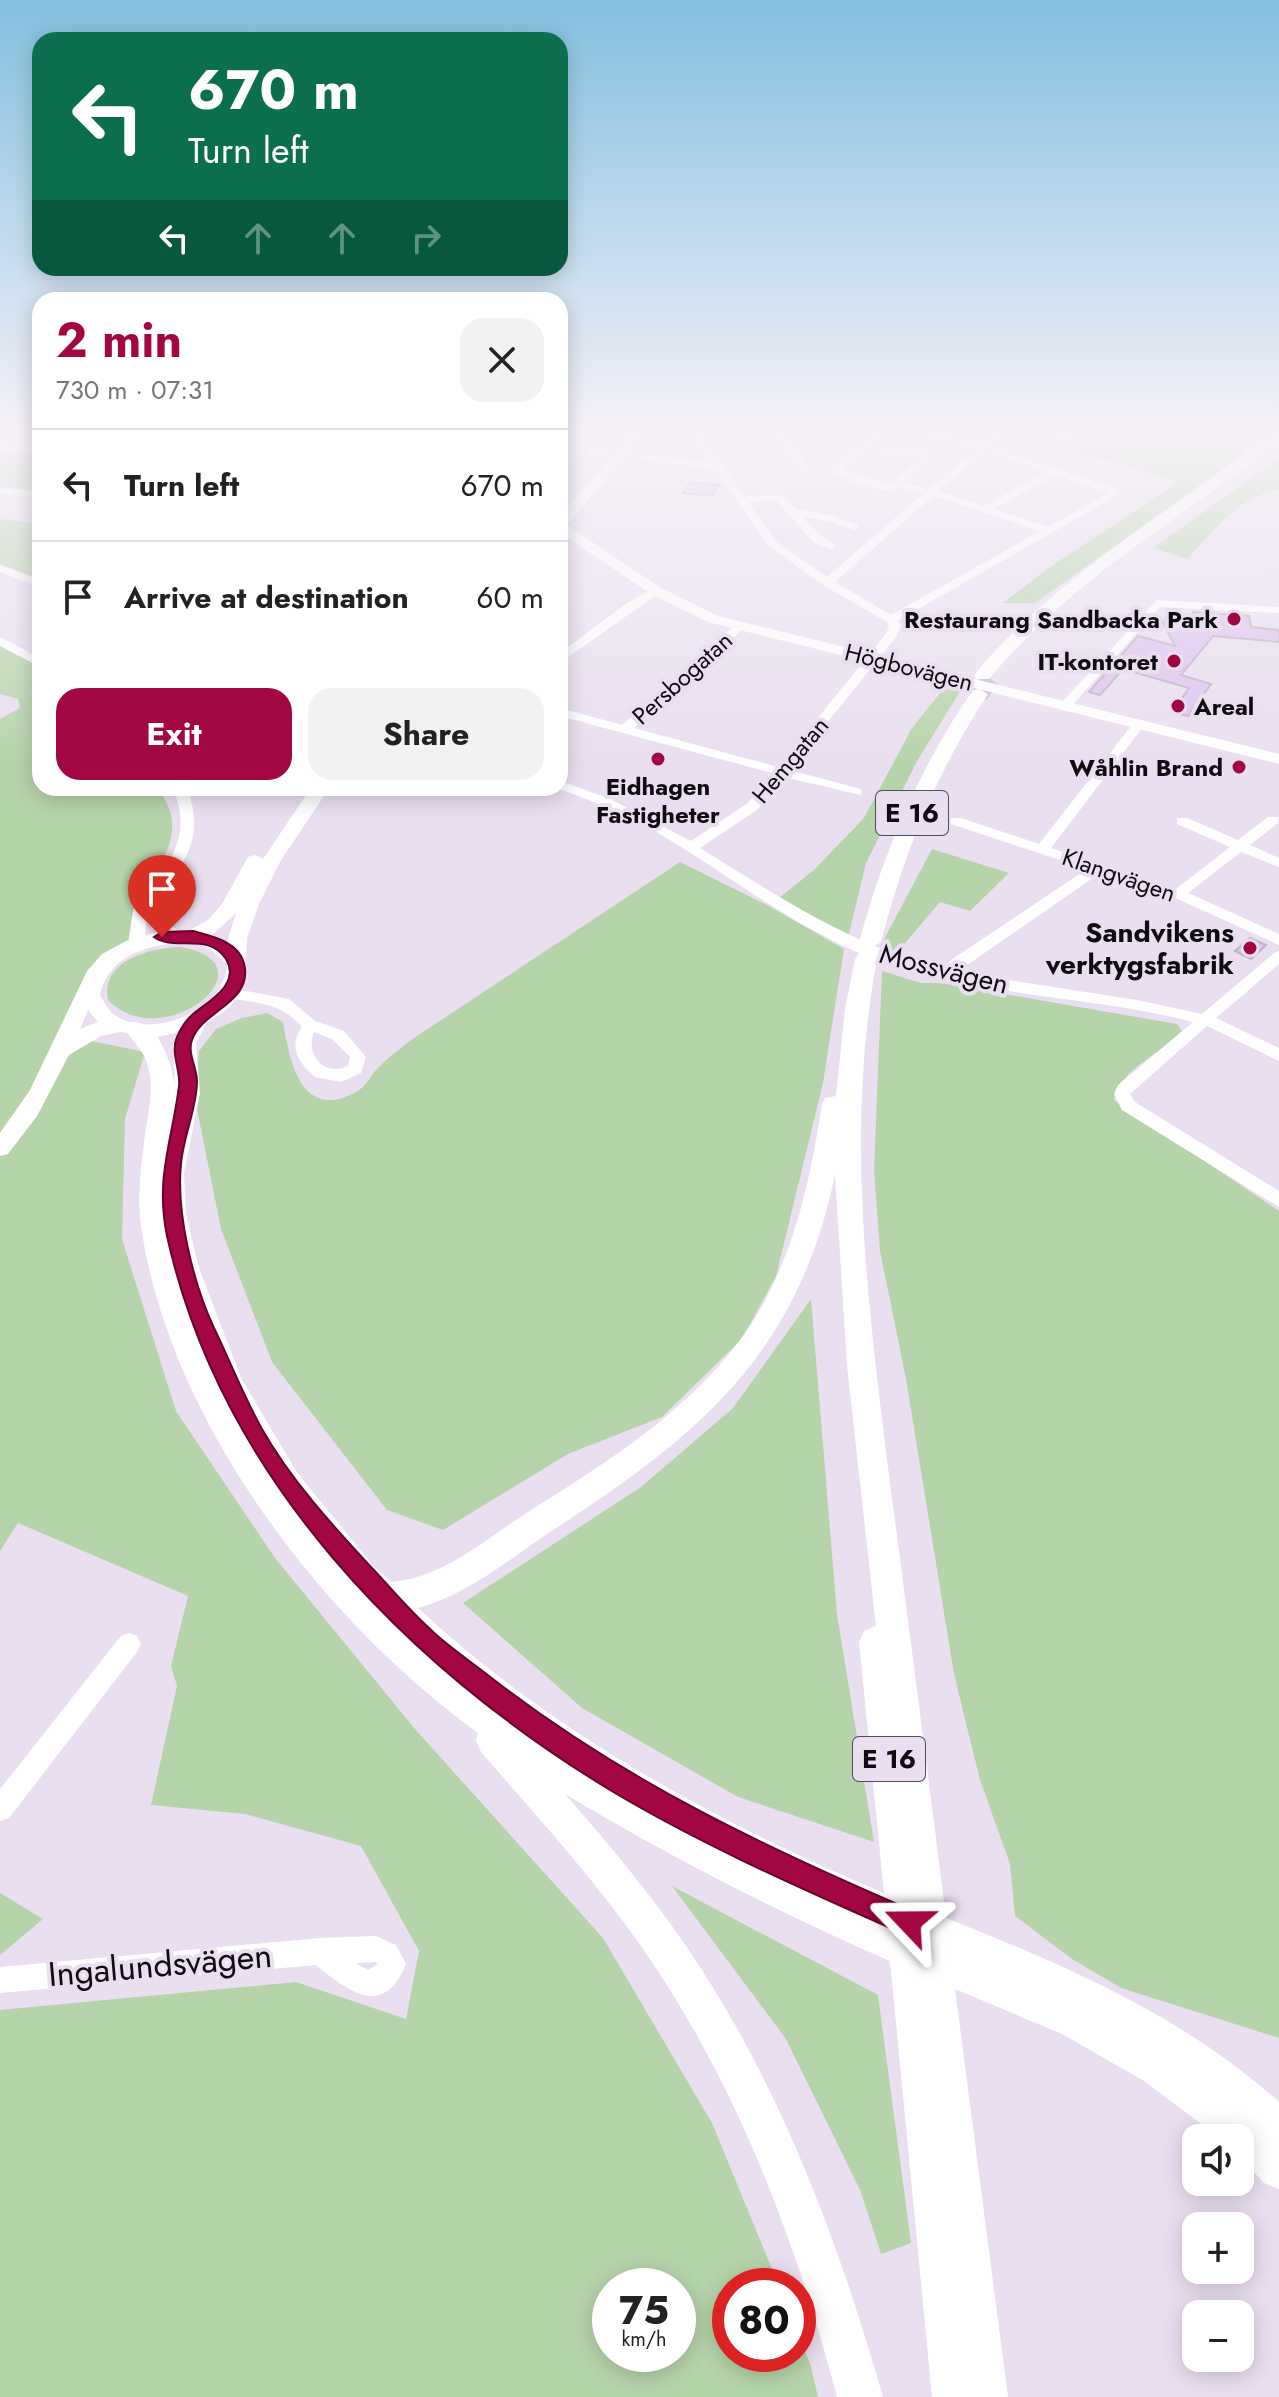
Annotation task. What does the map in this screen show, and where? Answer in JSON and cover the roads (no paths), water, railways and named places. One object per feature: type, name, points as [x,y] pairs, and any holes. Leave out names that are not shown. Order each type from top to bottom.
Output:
[{"type":"highway","name":"E 16","points":[[955,2397],[927,2104],[846,1364],[835,1231],[832,1120],[862,949],[915,803],[981,685],[1035,616],[1126,546]]},
{"type":"highway","name":"E 16","points":[[981,685],[1082,585],[1137,546]]},
{"type":"highway","name":"E 16","points":[[862,949],[846,1121],[849,1229],[861,1365],[985,2397]]},
{"type":"highway","points":[[196,1020],[182,1046],[189,1082],[172,1162],[171,1193],[176,1233],[198,1315],[255,1437],[332,1541],[421,1637],[542,1732],[624,1784],[863,1916]]},
{"type":"highway","points":[[128,1027],[153,1051],[161,1067],[152,1197],[156,1236],[181,1324],[205,1384],[239,1448],[278,1509],[331,1578],[456,1699],[607,1870],[702,2005],[745,2081],[785,2172],[826,2281],[860,2397]]},
{"type":"highway","points":[[383,1598],[419,1595],[458,1576],[634,1458],[698,1406],[746,1352],[766,1324],[787,1285],[814,1202],[832,1120]]},
{"type":"highway","points":[[456,1699],[540,1761],[714,1860],[863,1916],[982,1967],[1076,2020],[1172,2075],[1222,2113],[1279,2168]]},
{"type":"highway","points":[[982,1967],[1079,1994],[1181,2050],[1235,2089],[1279,2130]]},
{"type":"main road","name":"Högbovägen","points":[[580,546],[697,613],[740,626],[1139,724],[1277,754]]},
{"type":"main road","points":[[0,1148],[28,1115],[92,979],[111,957],[136,943],[206,932],[224,919],[275,830],[312,796]]},
{"type":"main road","points":[[60,1051],[95,1030],[128,1027],[166,1029],[196,1020],[221,1003],[230,993],[236,976],[237,940],[267,870],[315,796]]},
{"type":"main road","points":[[184,936],[224,947],[236,961]]},
{"type":"main road","points":[[92,979],[89,993],[93,1005],[104,1018],[128,1027]]},
{"type":"street","points":[[776,546],[827,583],[891,620],[1024,546]]},
{"type":"street","points":[[827,583],[869,546]]},
{"type":"street","points":[[0,568],[32,581]]},
{"type":"street","points":[[568,653],[631,605],[656,591]]},
{"type":"street","points":[[1065,706],[1157,603],[1279,608],[1279,599]]},
{"type":"street","name":"Hemgatan","points":[[692,847],[753,806],[873,659],[895,629],[891,620]]},
{"type":"street","name":"Persbogatan","points":[[624,730],[740,626]]},
{"type":"street","points":[[0,641],[32,659]]},
{"type":"street","points":[[568,714],[856,792]]},
{"type":"street","points":[[1042,850],[1139,724]]},
{"type":"street","name":"Mossvägen","points":[[568,788],[617,806],[692,847],[862,949],[947,975],[1105,999],[1206,1020],[1279,1055]]},
{"type":"street","points":[[173,796],[180,815],[180,831],[152,909],[154,919],[184,936]]},
{"type":"street","points":[[136,943],[141,905],[183,855],[190,824],[184,796]]},
{"type":"street","points":[[1178,894],[1273,820]]},
{"type":"street","name":"Klangvägen","points":[[956,821],[1178,894],[1279,940]]},
{"type":"street","points":[[1182,821],[1279,863]]},
{"type":"street","points":[[947,975],[956,963],[1099,867]]},
{"type":"street","points":[[1279,956],[1124,1089],[1124,1100],[1221,1166],[1279,1200]]},
{"type":"street","points":[[230,993],[283,1001],[293,1006],[310,1026]]},
{"type":"street","points":[[0,1809],[129,1644]]},
{"type":"street","name":"Ingalundsvägen","points":[[0,1980],[320,1951]]},
{"type":"tunnel","points":[[979,694],[991,678]]},
{"type":"place","name":"Restaurang Sandbacka Park","points":[[1234,619]]},
{"type":"place","name":"IT-kontoret","points":[[1174,661]]},
{"type":"place","name":"Areal","points":[[1178,706]]},
{"type":"place","name":"Eidhagen Fastigheter","points":[[658,759]]},
{"type":"place","name":"Wåhlin Brand","points":[[1239,767]]},
{"type":"place","name":"Sandvikens verktygsfabrik","points":[[1250,948]]}]
